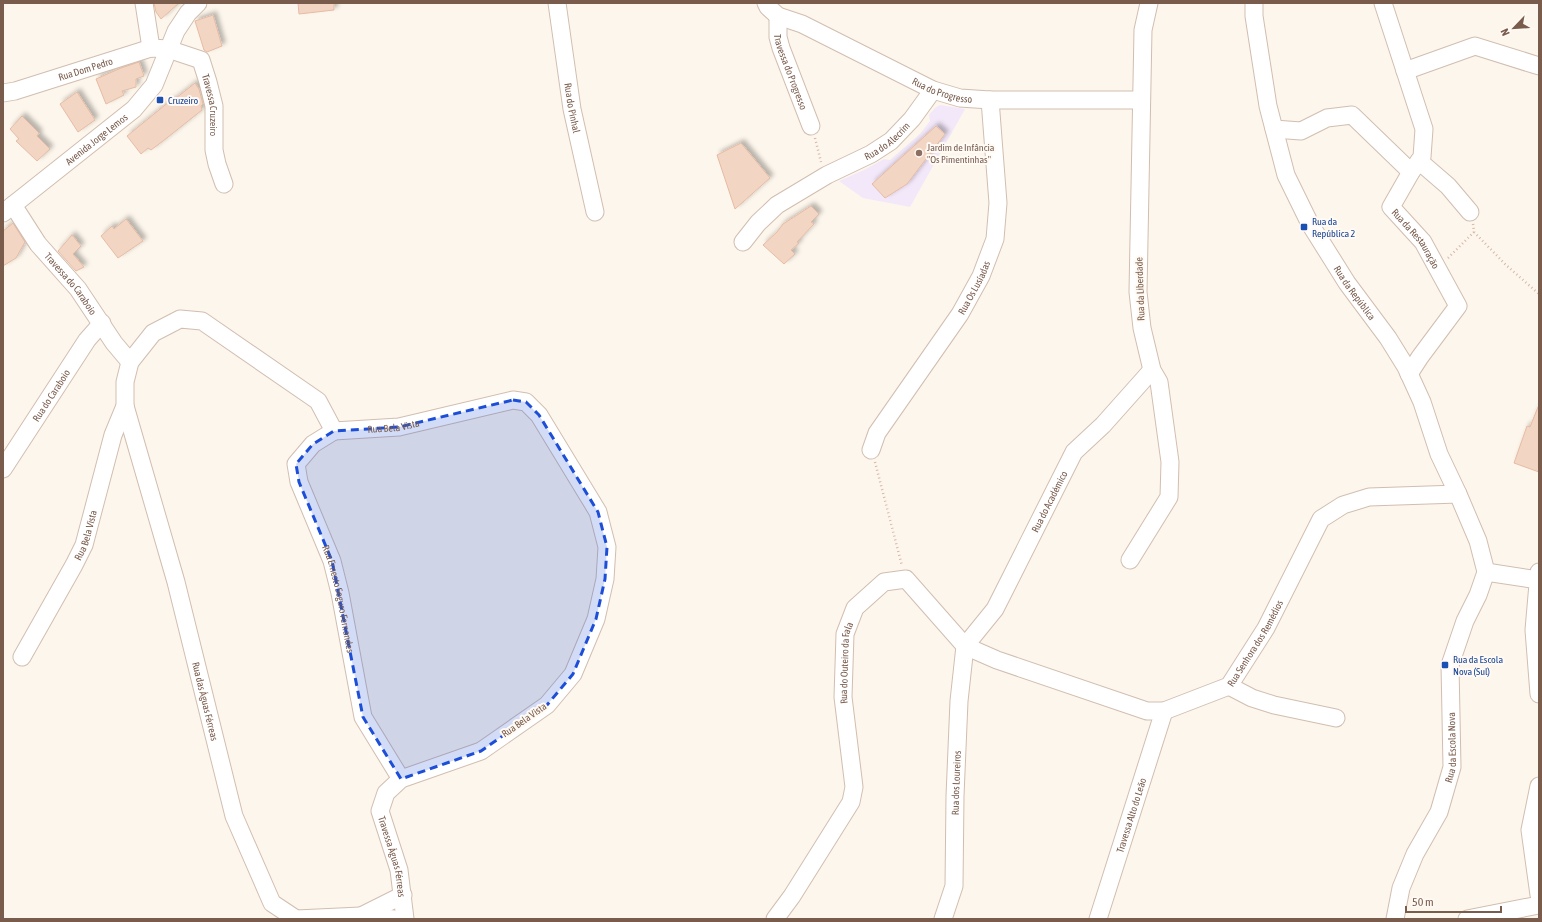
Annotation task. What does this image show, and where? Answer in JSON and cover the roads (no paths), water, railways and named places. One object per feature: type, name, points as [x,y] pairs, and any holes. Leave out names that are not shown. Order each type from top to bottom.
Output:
[{"type":"street","points":[[144,3],[151,48]]},
{"type":"street","name":"Avenida Jorge Lemos","points":[[8,209],[134,109],[154,85],[168,48],[176,32],[188,13],[198,3]]},
{"type":"street","name":"Rua do Pinhal","points":[[557,3],[572,109],[594,212]]},
{"type":"street","name":"Rua do Progresso","points":[[766,3],[768,7],[778,16],[802,24],[934,90],[960,98],[990,100],[1141,100]]},
{"type":"street","name":"Rua da Liberdade","points":[[1130,560],[1169,498],[1170,462],[1160,382],[1152,370],[1142,328],[1138,292],[1143,30],[1149,3]]},
{"type":"street","name":"Rua da República","points":[[1254,3],[1254,16],[1268,106],[1286,174],[1310,224],[1347,283],[1388,338],[1409,374],[1422,402],[1439,454],[1478,541],[1486,572]]},
{"type":"street","name":"Rua da Restauração","points":[[1383,3],[1424,129],[1422,158],[1391,207],[1423,242],[1458,306],[1409,374]]},
{"type":"street","name":"Travessa do Progresso","points":[[778,16],[778,37],[781,48],[811,126]]},
{"type":"street","points":[[1405,71],[1475,46],[1539,66]]},
{"type":"street","name":"Rua Dom Pedro","points":[[3,93],[15,91],[151,48],[168,48]]},
{"type":"street","name":"Travessa Cruzeiro","points":[[168,48],[200,60],[208,82],[214,106],[214,150],[224,184]]},
{"type":"street","name":"Rua do Alecrim","points":[[743,242],[758,223],[777,205],[827,175],[871,154],[891,141],[912,119],[934,90]]},
{"type":"street","name":"Rua Os Lusíadas","points":[[871,450],[877,433],[960,314],[980,276],[995,239],[998,203],[990,100]]},
{"type":"street","points":[[1274,129],[1301,131],[1327,118],[1352,115],[1415,167],[1448,186],[1470,212]]},
{"type":"street","name":"Travessa do Caraboio","points":[[8,209],[78,289],[114,343],[130,362]]},
{"type":"street","name":"Rua Bela Vista","points":[[22,657],[84,545],[113,435],[125,406],[125,382],[130,362],[153,333],[180,319],[202,321],[318,401],[334,431],[399,427],[513,400],[526,402],[539,415],[598,512],[607,547],[605,579],[596,619],[573,674],[547,705],[480,751],[401,779]]},
{"type":"street","name":"Rua do Caraboio","points":[[3,469],[87,340],[102,323]]},
{"type":"street","name":"Rua do Académico","points":[[965,646],[994,609],[1074,452],[1103,425],[1152,370]]},
{"type":"street","name":"Rua das Águas Férreas","points":[[125,406],[176,582],[234,816],[272,903],[296,919],[361,916],[394,919]]},
{"type":"street","name":"Rua Ernesto Seguro Fernandes","points":[[334,431],[313,444],[296,464],[299,482],[332,562],[340,593],[363,717],[401,779]]},
{"type":"street","name":"Rua Senhora dos Remédios","points":[[965,646],[997,660],[1146,711],[1164,711],[1229,686],[1266,628],[1321,519],[1343,505],[1368,497],[1458,494]]},
{"type":"street","points":[[1486,572],[1538,576],[1534,630],[1539,694]]},
{"type":"street","name":"Rua da Escola Nova","points":[[1395,919],[1401,888],[1415,854],[1440,812],[1452,767],[1450,664],[1465,621],[1478,596],[1486,572]]},
{"type":"street","name":"Rua do Outeiro da Fala","points":[[775,919],[792,896],[851,802],[854,787],[843,697],[844,634],[855,608],[884,582],[906,579],[965,646]]},
{"type":"street","name":"Rua dos Loureiros","points":[[943,919],[954,886],[955,796],[959,701],[965,646]]},
{"type":"street","points":[[1229,686],[1252,698],[1274,705],[1336,718]]},
{"type":"street","name":"Travessa Alto do Leão","points":[[1098,919],[1164,711]]},
{"type":"street","name":"Travessa Águas Férreas","points":[[401,779],[386,793],[380,811],[399,870],[406,919]]},
{"type":"street","points":[[1539,786],[1530,830],[1539,895]]},
{"type":"street","name":"Rua das Águas Férreas","points":[[361,916],[403,895]]},
{"type":"street","points":[[1468,919],[1539,904]]},
{"type":"place","name":"Cruzeiro","points":[[160,100]]},
{"type":"place","name":"Jardim de Infância \"Os Pimentinhas\"","points":[[919,153]]},
{"type":"place","name":"Rua da República 2","points":[[1304,227]]},
{"type":"place","name":"Rua da Escola Nova (Sul)","points":[[1445,665]]}]
